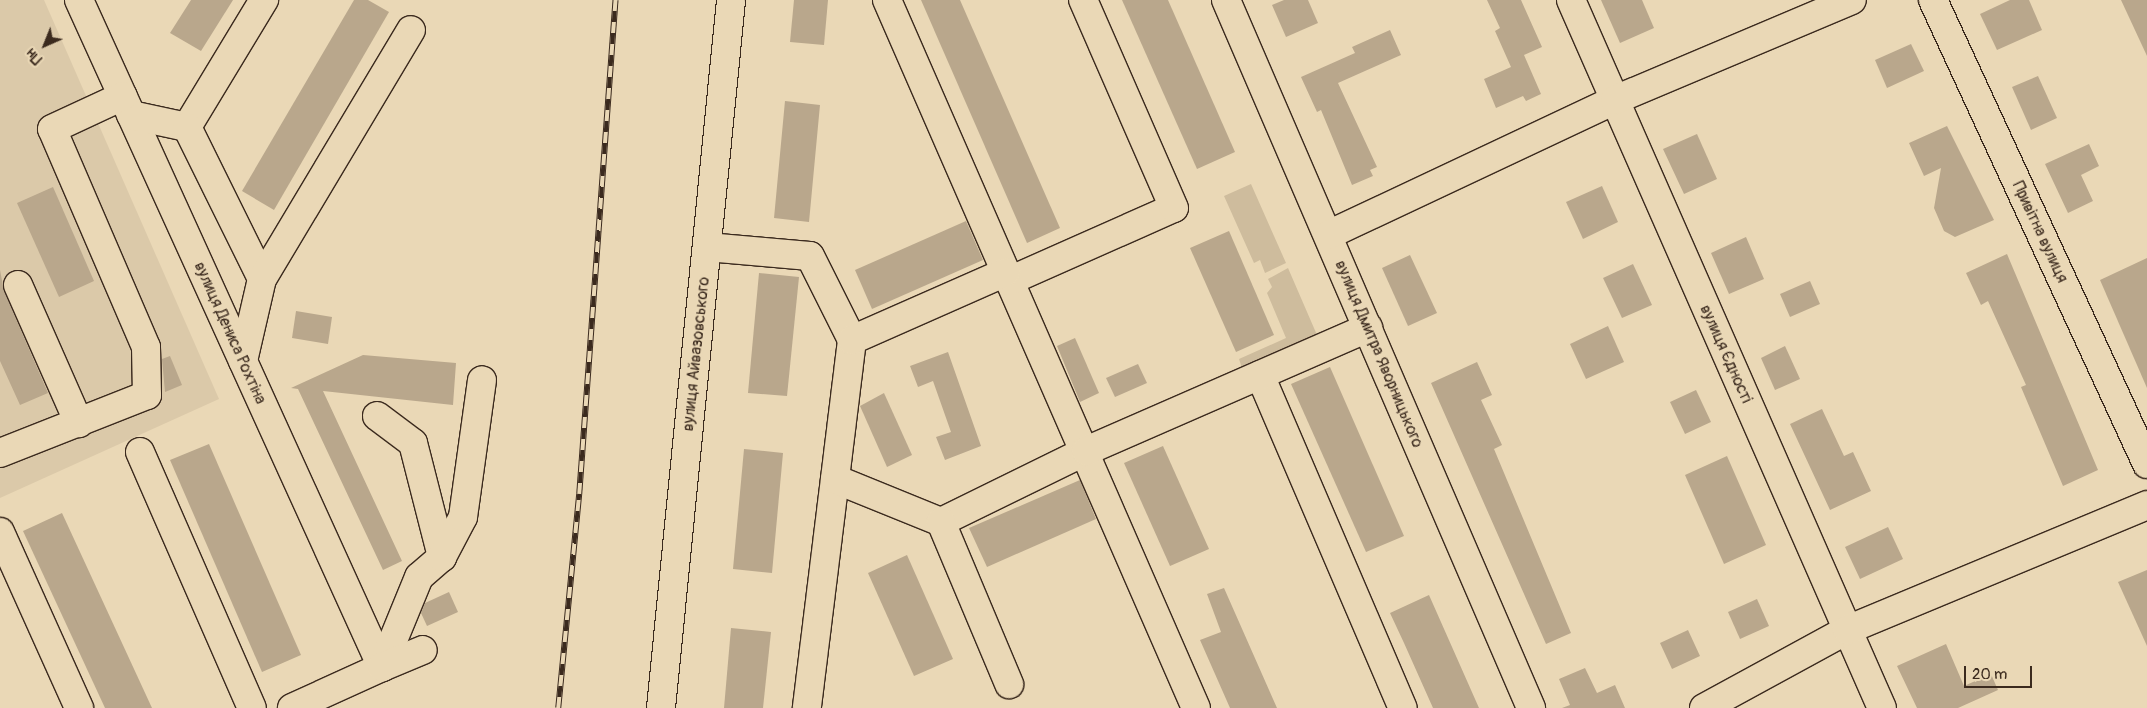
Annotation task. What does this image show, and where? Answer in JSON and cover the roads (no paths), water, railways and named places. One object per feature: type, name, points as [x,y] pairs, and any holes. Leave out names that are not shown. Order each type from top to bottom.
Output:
[{"type":"street","name":"вулиця Дениса Рохтіна","points":[[79,0],[382,667]]},
{"type":"street","points":[[187,127],[264,0]]},
{"type":"street","name":"вулиця Айвазовського","points":[[661,708],[731,0]]},
{"type":"street","points":[[887,0],[1086,451],[1196,708]]},
{"type":"street","points":[[852,340],[1174,208],[1083,0]]},
{"type":"street","name":"вулиця Дмитра Яворницького","points":[[1226,0],[1531,708]]},
{"type":"street","name":"вулиця Єдності","points":[[1571,0],[1882,708]]},
{"type":"street","points":[[1328,235],[1615,100],[1852,0]]},
{"type":"street","name":"Привітна вулиця","points":[[1933,0],[2147,464]]},
{"type":"street","points":[[243,361],[262,279],[411,30]]},
{"type":"street","points":[[0,452],[79,423],[147,394],[146,347],[52,129],[127,106],[187,127],[262,279]]},
{"type":"street","points":[[707,247],[810,256],[852,340],[807,708]]},
{"type":"street","points":[[18,285],[79,423]]},
{"type":"street","points":[[941,522],[1086,451],[1368,328]]},
{"type":"street","points":[[1260,375],[1403,708]]},
{"type":"street","points":[[382,667],[419,577],[442,557],[463,517],[482,380]]},
{"type":"street","points":[[376,416],[413,443],[442,557]]},
{"type":"street","points":[[140,452],[252,708]]},
{"type":"street","points":[[835,479],[941,522],[1009,684]]},
{"type":"street","points":[[1704,708],[1848,630],[2147,505]]},
{"type":"street","points":[[0,532],[79,708]]},
{"type":"street","points":[[292,708],[422,650]]},
{"type":"railway","points":[[558,708],[579,494],[615,0]]}]
